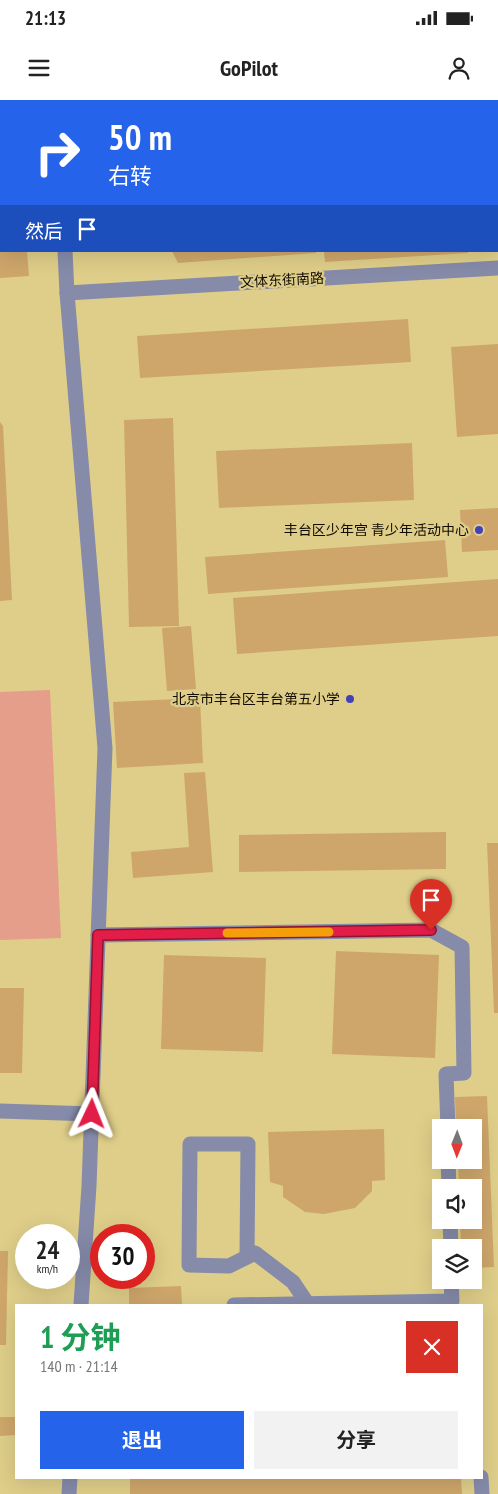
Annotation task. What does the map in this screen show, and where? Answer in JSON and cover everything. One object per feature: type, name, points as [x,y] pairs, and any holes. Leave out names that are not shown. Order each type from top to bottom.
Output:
[{"type":"street","points":[[65,252],[105,748],[92,1114],[81,1304]]},
{"type":"street","name":"文体东街南路","points":[[67,293],[498,268]]},
{"type":"street","points":[[98,935],[431,930],[462,947],[464,1073],[446,1074],[448,1119]]},
{"type":"street","points":[[0,1111],[92,1114]]},
{"type":"street","points":[[247,1257],[248,1144],[190,1144],[189,1266],[229,1266],[247,1257],[255,1253],[293,1282],[307,1303]]},
{"type":"street","points":[[270,1304],[452,1303],[452,1289]]},
{"type":"street","points":[[69,1494],[70,1479]]},
{"type":"street","points":[[481,1479],[482,1494]]},
{"type":"shaded area","points":[[50,690],[61,938],[0,940],[0,692]]},
{"type":"building","points":[[0,252],[27,252],[29,276],[0,278]]},
{"type":"building","points":[[172,252],[316,252],[316,253],[178,263]]},
{"type":"building","points":[[324,252],[468,252],[468,253],[325,262]]},
{"type":"building","points":[[408,319],[411,362],[140,378],[137,336]]},
{"type":"building","points":[[498,344],[498,434],[457,437],[451,347]]},
{"type":"building","points":[[173,418],[179,626],[129,627],[124,420]]},
{"type":"building","points":[[0,422],[3,426],[12,600],[0,601]]},
{"type":"building","points":[[412,443],[414,500],[219,508],[216,451]]},
{"type":"building","name":"丰台区少年宫 青少年活动中心","points":[[498,508],[498,550],[462,552],[460,510]]},
{"type":"building","points":[[445,540],[448,577],[208,594],[205,557]]},
{"type":"building","points":[[498,579],[498,636],[237,654],[233,598]]},
{"type":"building","points":[[191,626],[196,689],[167,691],[162,628]]},
{"type":"building","points":[[200,698],[203,763],[117,768],[113,702]]},
{"type":"building","points":[[205,772],[213,872],[133,878],[131,852],[189,847],[184,773]]},
{"type":"building","points":[[446,832],[446,869],[239,872],[239,835]]},
{"type":"building","points":[[487,843],[498,843],[498,1013],[494,1013]]},
{"type":"building","points":[[336,951],[439,955],[435,1058],[332,1054]]},
{"type":"building","points":[[164,955],[266,958],[263,1052],[161,1049]]},
{"type":"building","points":[[0,988],[24,988],[22,1073],[0,1073]]},
{"type":"building","points":[[487,1096],[494,1267],[482,1268],[482,1239],[461,1239],[460,1229],[482,1229],[482,1179],[459,1179],[458,1169],[482,1169],[482,1119],[456,1119],[455,1097]]},
{"type":"building","points":[[384,1129],[385,1180],[372,1181],[372,1191],[355,1208],[324,1214],[305,1212],[283,1197],[283,1186],[270,1182],[268,1132]]},
{"type":"building","points":[[0,1251],[8,1251],[6,1345],[0,1345]]},
{"type":"building","points":[[181,1286],[182,1304],[129,1304],[129,1289]]},
{"type":"building","points":[[0,1417],[15,1417],[15,1435],[0,1436]]},
{"type":"building","points":[[130,1479],[461,1479],[462,1494],[130,1494]]},
{"type":"slow traffic","points":[[227,933],[329,932]]},
{"type":"place","name":"丰台区少年宫 青少年活动中心","points":[[479,530]]},
{"type":"place","name":"北京市丰台区丰台第五小学","points":[[350,699]]},
{"type":"route","points":[[92,1114],[98,935],[431,930]]}]
